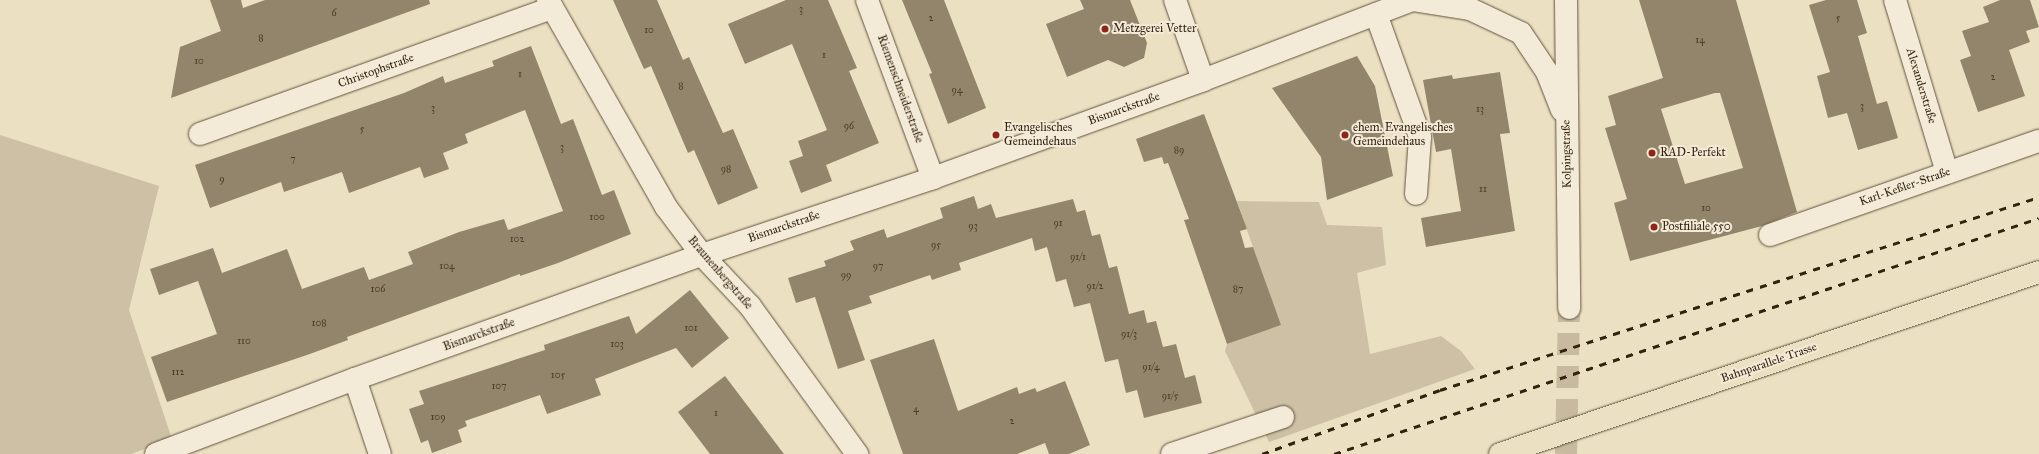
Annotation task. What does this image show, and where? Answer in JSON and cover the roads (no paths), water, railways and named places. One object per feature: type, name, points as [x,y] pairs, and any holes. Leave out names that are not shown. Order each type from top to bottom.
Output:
[{"type":"main road","name":"Bahnparallele Trasse","points":[[1500,454],[2039,272]]},
{"type":"street","name":"Riemenschneiderstraße","points":[[868,0],[933,178]]},
{"type":"street","points":[[1175,0],[1204,80]]},
{"type":"street","name":"Bismarckstraße","points":[[156,454],[355,379],[702,255],[933,178],[1204,80],[1413,0],[1470,9],[1521,33],[1547,72],[1567,124]]},
{"type":"street","name":"Kolpingstraße","points":[[1566,0],[1569,308]]},
{"type":"street","name":"Alexanderstraße","points":[[1896,0],[1947,172]]},
{"type":"street","name":"Christophstraße","points":[[200,134],[550,4]]},
{"type":"street","name":"Braunenbergstraße","points":[[550,4],[666,207],[702,255],[750,306],[857,454]]},
{"type":"street","points":[[1376,14],[1420,137],[1416,194]]},
{"type":"street","name":"Karl-Keßler-Straße","points":[[1770,235],[2039,141]]},
{"type":"street","points":[[355,379],[380,454]]},
{"type":"street","points":[[1172,454],[1283,417]]},
{"type":"tunnel","points":[[1566,454],[1569,308]]},
{"type":"railway","points":[[1262,454],[1440,390],[2039,197]]},
{"type":"railway","points":[[1334,454],[2039,218]]},
{"type":"place","name":"Metzgerei Vetter","points":[[1105,29]]},
{"type":"place","name":"Evangelisches Gemeindehaus","points":[[996,135]]},
{"type":"place","name":"ehem. Evangelisches Gemeindehaus","points":[[1345,135]]},
{"type":"place","name":"RAD-Perfekt","points":[[1652,153]]},
{"type":"place","name":"Postfiliale 550","points":[[1654,227]]}]
